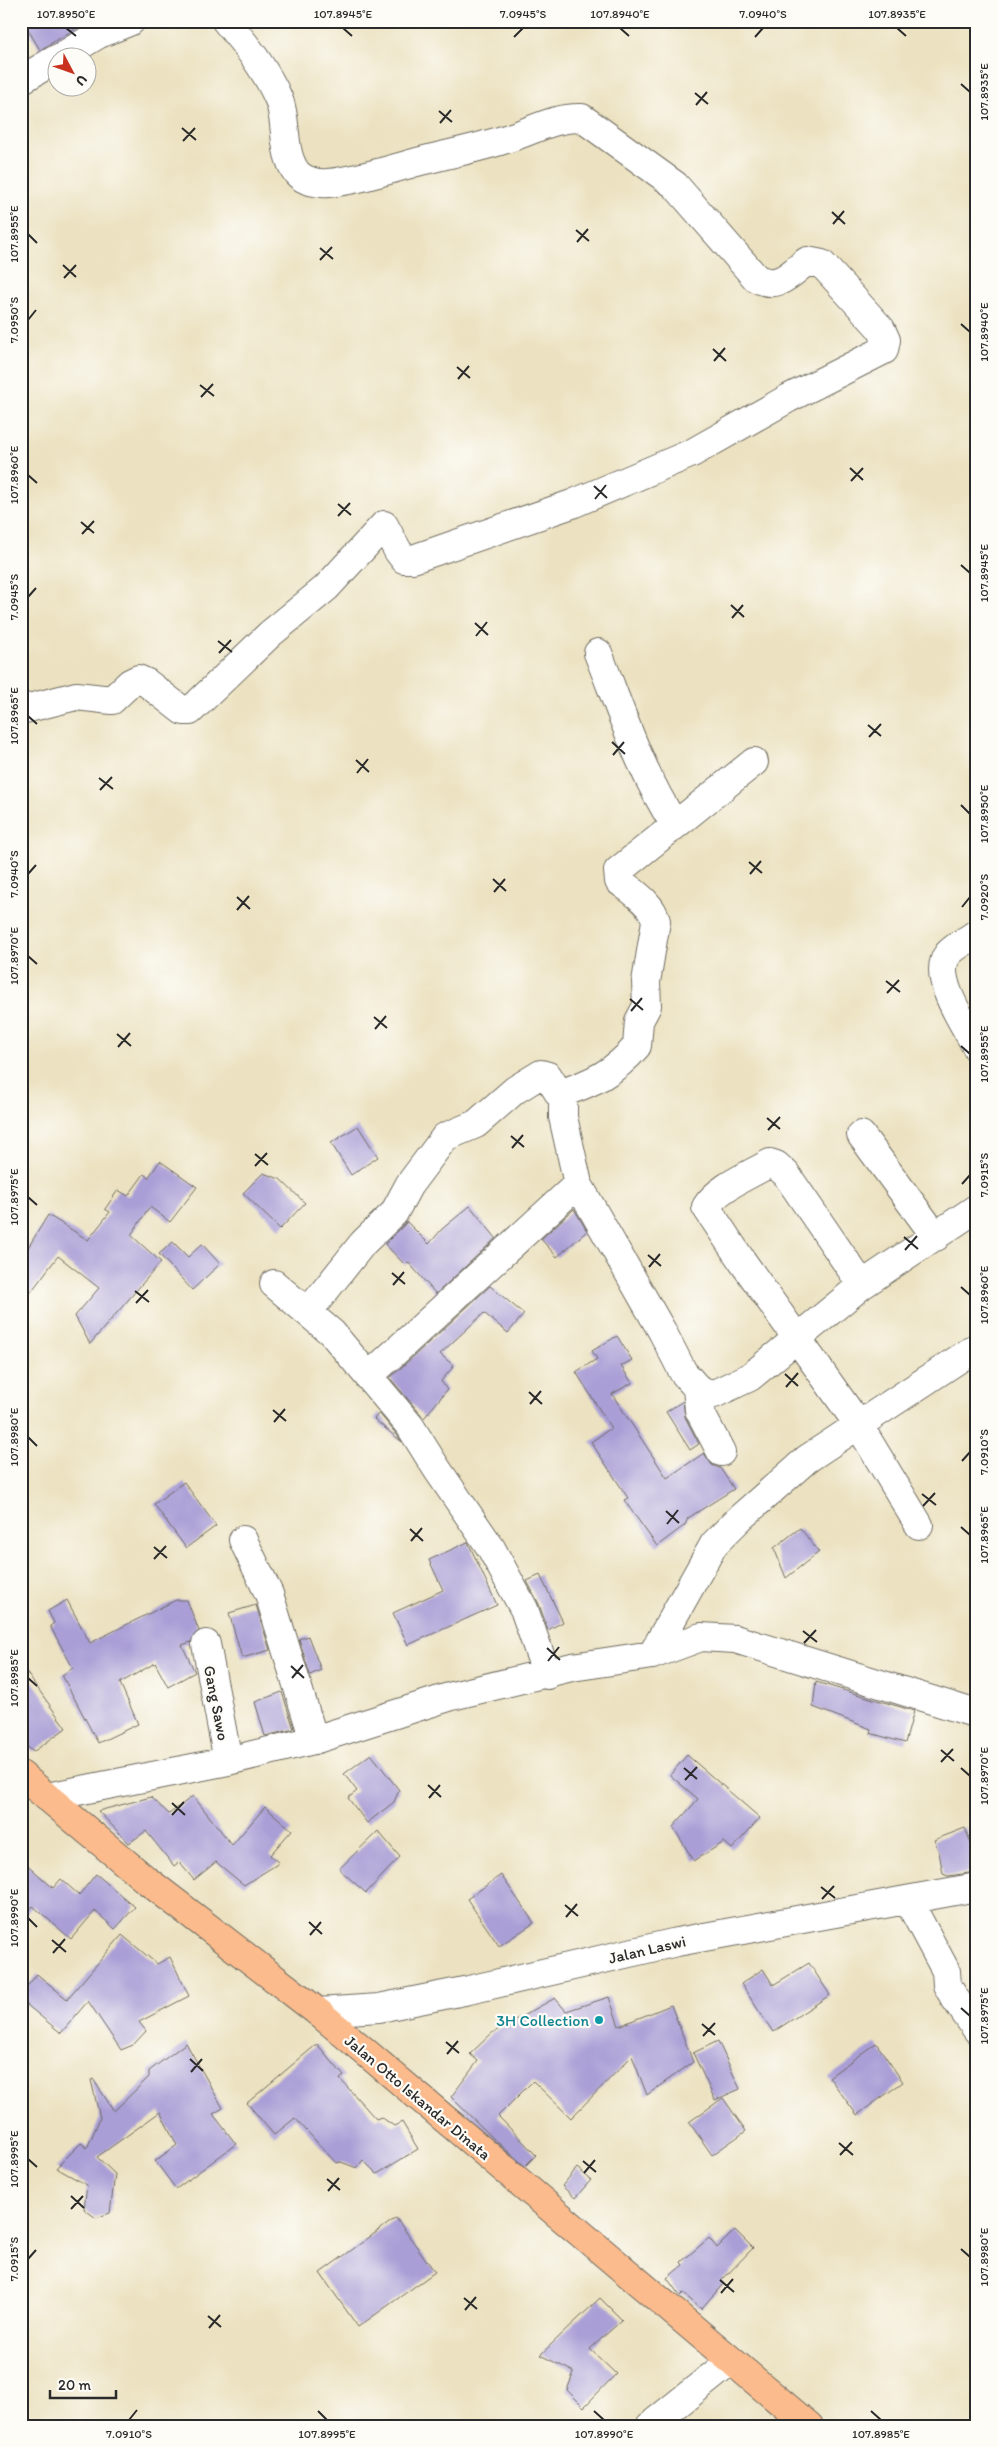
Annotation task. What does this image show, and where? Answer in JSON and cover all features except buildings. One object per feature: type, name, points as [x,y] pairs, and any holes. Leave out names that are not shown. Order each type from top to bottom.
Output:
[{"type":"main road","name":"Jalan Otto Iskandar Dinata","points":[[21,1775],[145,1879],[318,2012],[809,2426]]},
{"type":"street","points":[[75,48],[99,34],[131,21]]},
{"type":"street","points":[[21,710],[76,696],[112,700],[130,683],[138,679],[147,683],[183,712],[190,711],[270,634],[326,588],[384,525],[404,559],[412,558],[572,504],[692,453],[789,398],[884,350],[886,340],[881,330],[822,264],[807,261],[777,283],[766,283],[756,278],[675,185],[582,118],[564,118],[509,139],[357,178],[327,183],[306,180],[298,174],[291,162],[283,132],[283,114],[278,99],[258,62],[226,21]]},
{"type":"street","points":[[21,80],[48,64]]},
{"type":"street","points":[[598,653],[648,775],[661,804],[675,825]]},
{"type":"street","points":[[562,1104],[617,1067],[637,1046],[639,1021],[647,1006],[646,982],[656,921],[654,913],[619,880],[617,874],[620,867],[754,762]]},
{"type":"street","points":[[977,933],[948,954],[943,968],[944,986],[977,1048]]},
{"type":"street","points":[[308,1312],[363,1243],[394,1213],[409,1185],[445,1137],[476,1124],[515,1090],[541,1074],[548,1076],[562,1104],[578,1184],[662,1331],[683,1372],[697,1388],[714,1394],[750,1377],[862,1285],[977,1208]]},
{"type":"street","points":[[861,1135],[936,1237]]},
{"type":"street","points":[[862,1285],[786,1174],[776,1164],[770,1163],[730,1186],[709,1202],[706,1207],[712,1219],[858,1424],[919,1525]]},
{"type":"street","points":[[370,1375],[578,1184]]},
{"type":"street","points":[[274,1284],[332,1333],[370,1375],[410,1426],[436,1469],[490,1548],[524,1609],[547,1675]]},
{"type":"street","points":[[652,1655],[714,1544],[740,1518],[807,1459],[977,1347]]},
{"type":"street","points":[[697,1388],[699,1410],[721,1452]]},
{"type":"street","points":[[243,1540],[269,1594],[314,1740]]},
{"type":"street","points":[[46,1797],[228,1761],[314,1740],[452,1696],[572,1668],[652,1655],[700,1637],[735,1639],[977,1714]]},
{"type":"street","name":"Gang Sawo","points":[[206,1644],[228,1761]]},
{"type":"street","name":"Jalan Laswi","points":[[318,2012],[379,2008],[469,1990],[677,1942],[977,1887]]},
{"type":"street","points":[[908,1900],[946,1971],[947,1985],[977,2030]]},
{"type":"street","points":[[650,2426],[731,2361]]},
{"type":"place","name":"3H Collection","points":[[599,2020]]}]
